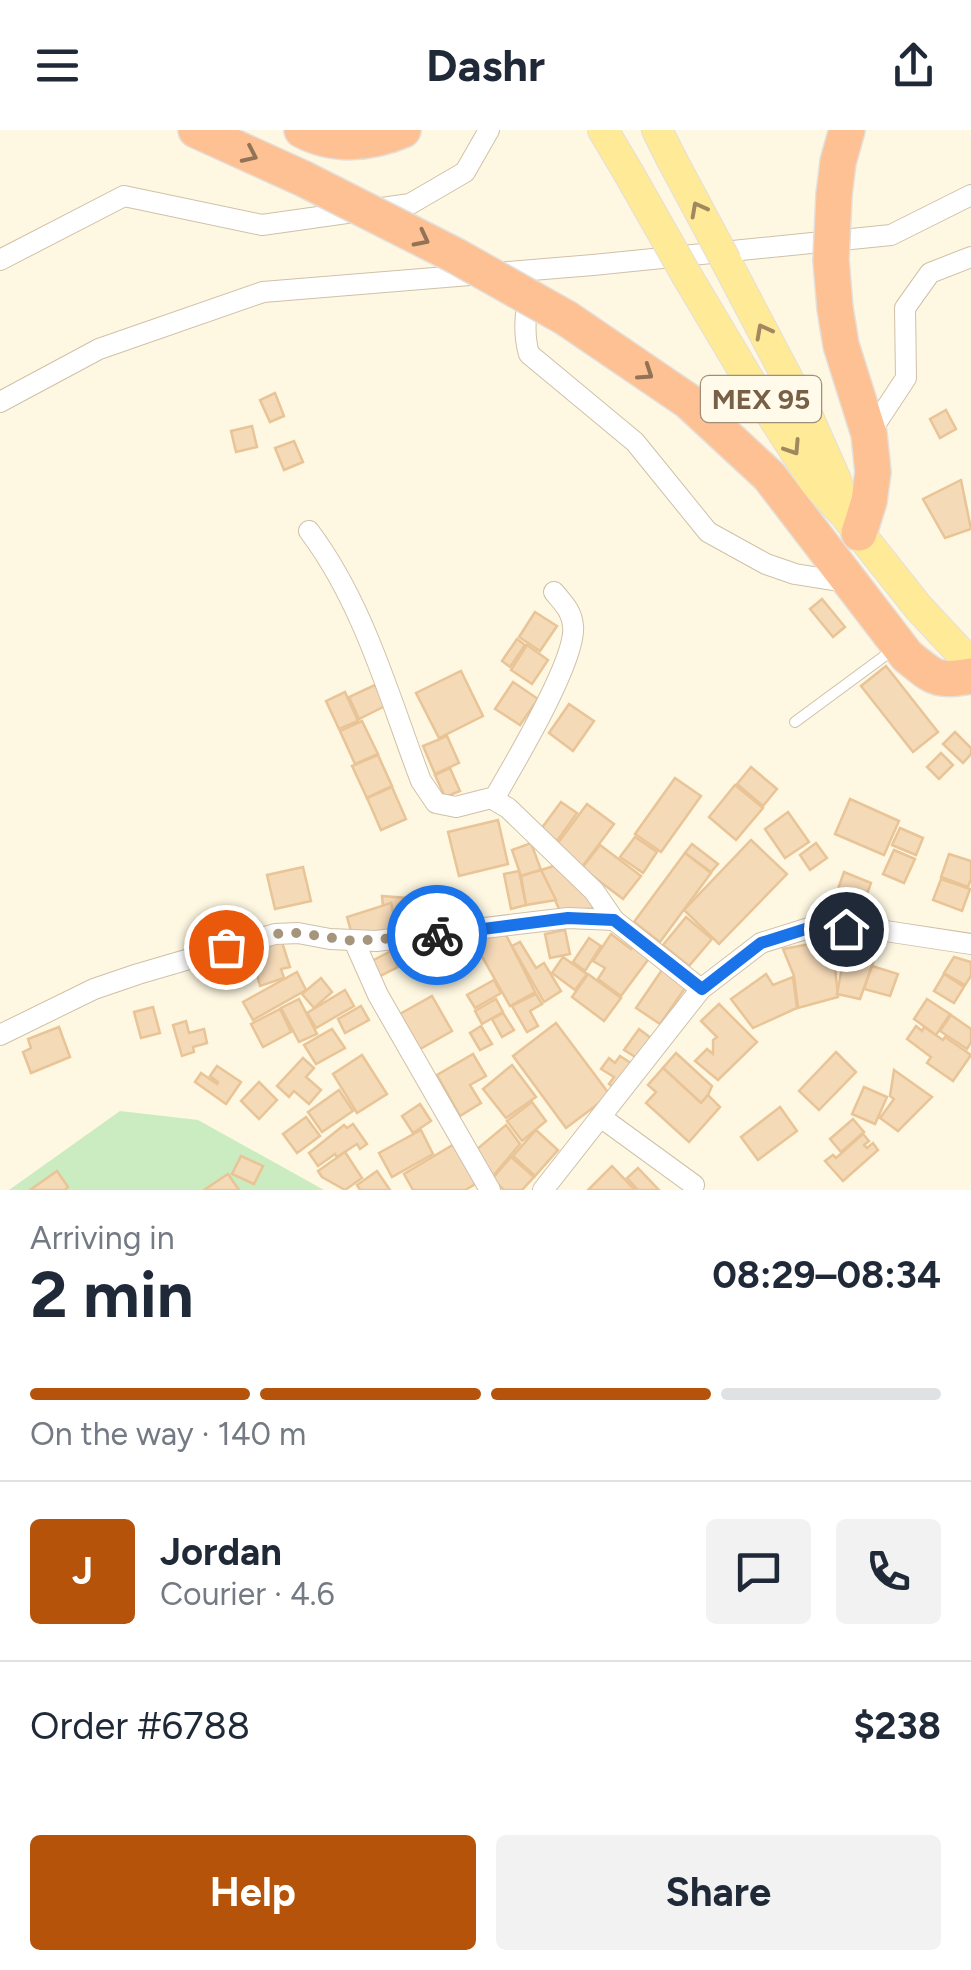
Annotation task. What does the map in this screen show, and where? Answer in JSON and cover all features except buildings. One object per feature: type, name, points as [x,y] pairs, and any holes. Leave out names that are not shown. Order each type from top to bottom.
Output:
[{"type":"highway","points":[[196,130],[304,179],[456,256],[566,318],[688,401],[769,476],[907,656],[931,676],[945,680],[971,676]]},
{"type":"highway","points":[[302,130],[347,144],[403,130]]},
{"type":"highway","points":[[848,130],[838,162],[834,195],[835,308],[840,345],[869,434],[873,472],[869,502],[852,524]]},
{"type":"main road","name":"MEX 95","points":[[604,130],[749,380],[816,484],[971,664]]},
{"type":"main road","name":"MEX 95","points":[[656,130],[808,419],[852,524]]},
{"type":"street","points":[[0,260],[124,196],[262,225],[410,204],[465,172],[489,130]]},
{"type":"street","points":[[0,402],[100,349],[262,292],[892,235],[971,195]]},
{"type":"street","points":[[869,434],[906,378],[906,308],[930,273],[971,257]]},
{"type":"street","points":[[534,270],[526,311],[525,339],[530,354],[635,442],[708,532],[766,564],[794,574],[851,583]]},
{"type":"street","points":[[309,531],[330,560],[360,619],[421,781],[436,803],[456,806],[496,797]]},
{"type":"street","points":[[554,592],[569,610],[574,639],[557,682],[496,801],[594,890],[614,920],[702,989]]},
{"type":"street","points":[[0,1035],[94,989],[258,938],[298,933],[354,941],[429,936],[568,918],[614,920]]},
{"type":"street","points":[[543,1190],[702,989],[761,943],[812,927],[879,930],[971,944]]},
{"type":"street","points":[[354,941],[378,995],[490,1190]]},
{"type":"street","points":[[602,1118],[694,1184]]},
{"type":"lane","points":[[794,722],[899,646]]},
{"type":"green space","points":[[120,1111],[198,1120],[324,1190],[9,1190]]},
{"type":"way so far","points":[[226,947],[274,934],[298,933],[354,941],[437,935]]},
{"type":"route","points":[[437,935],[568,918],[614,920],[702,989],[761,943],[812,927],[846,929]]}]
